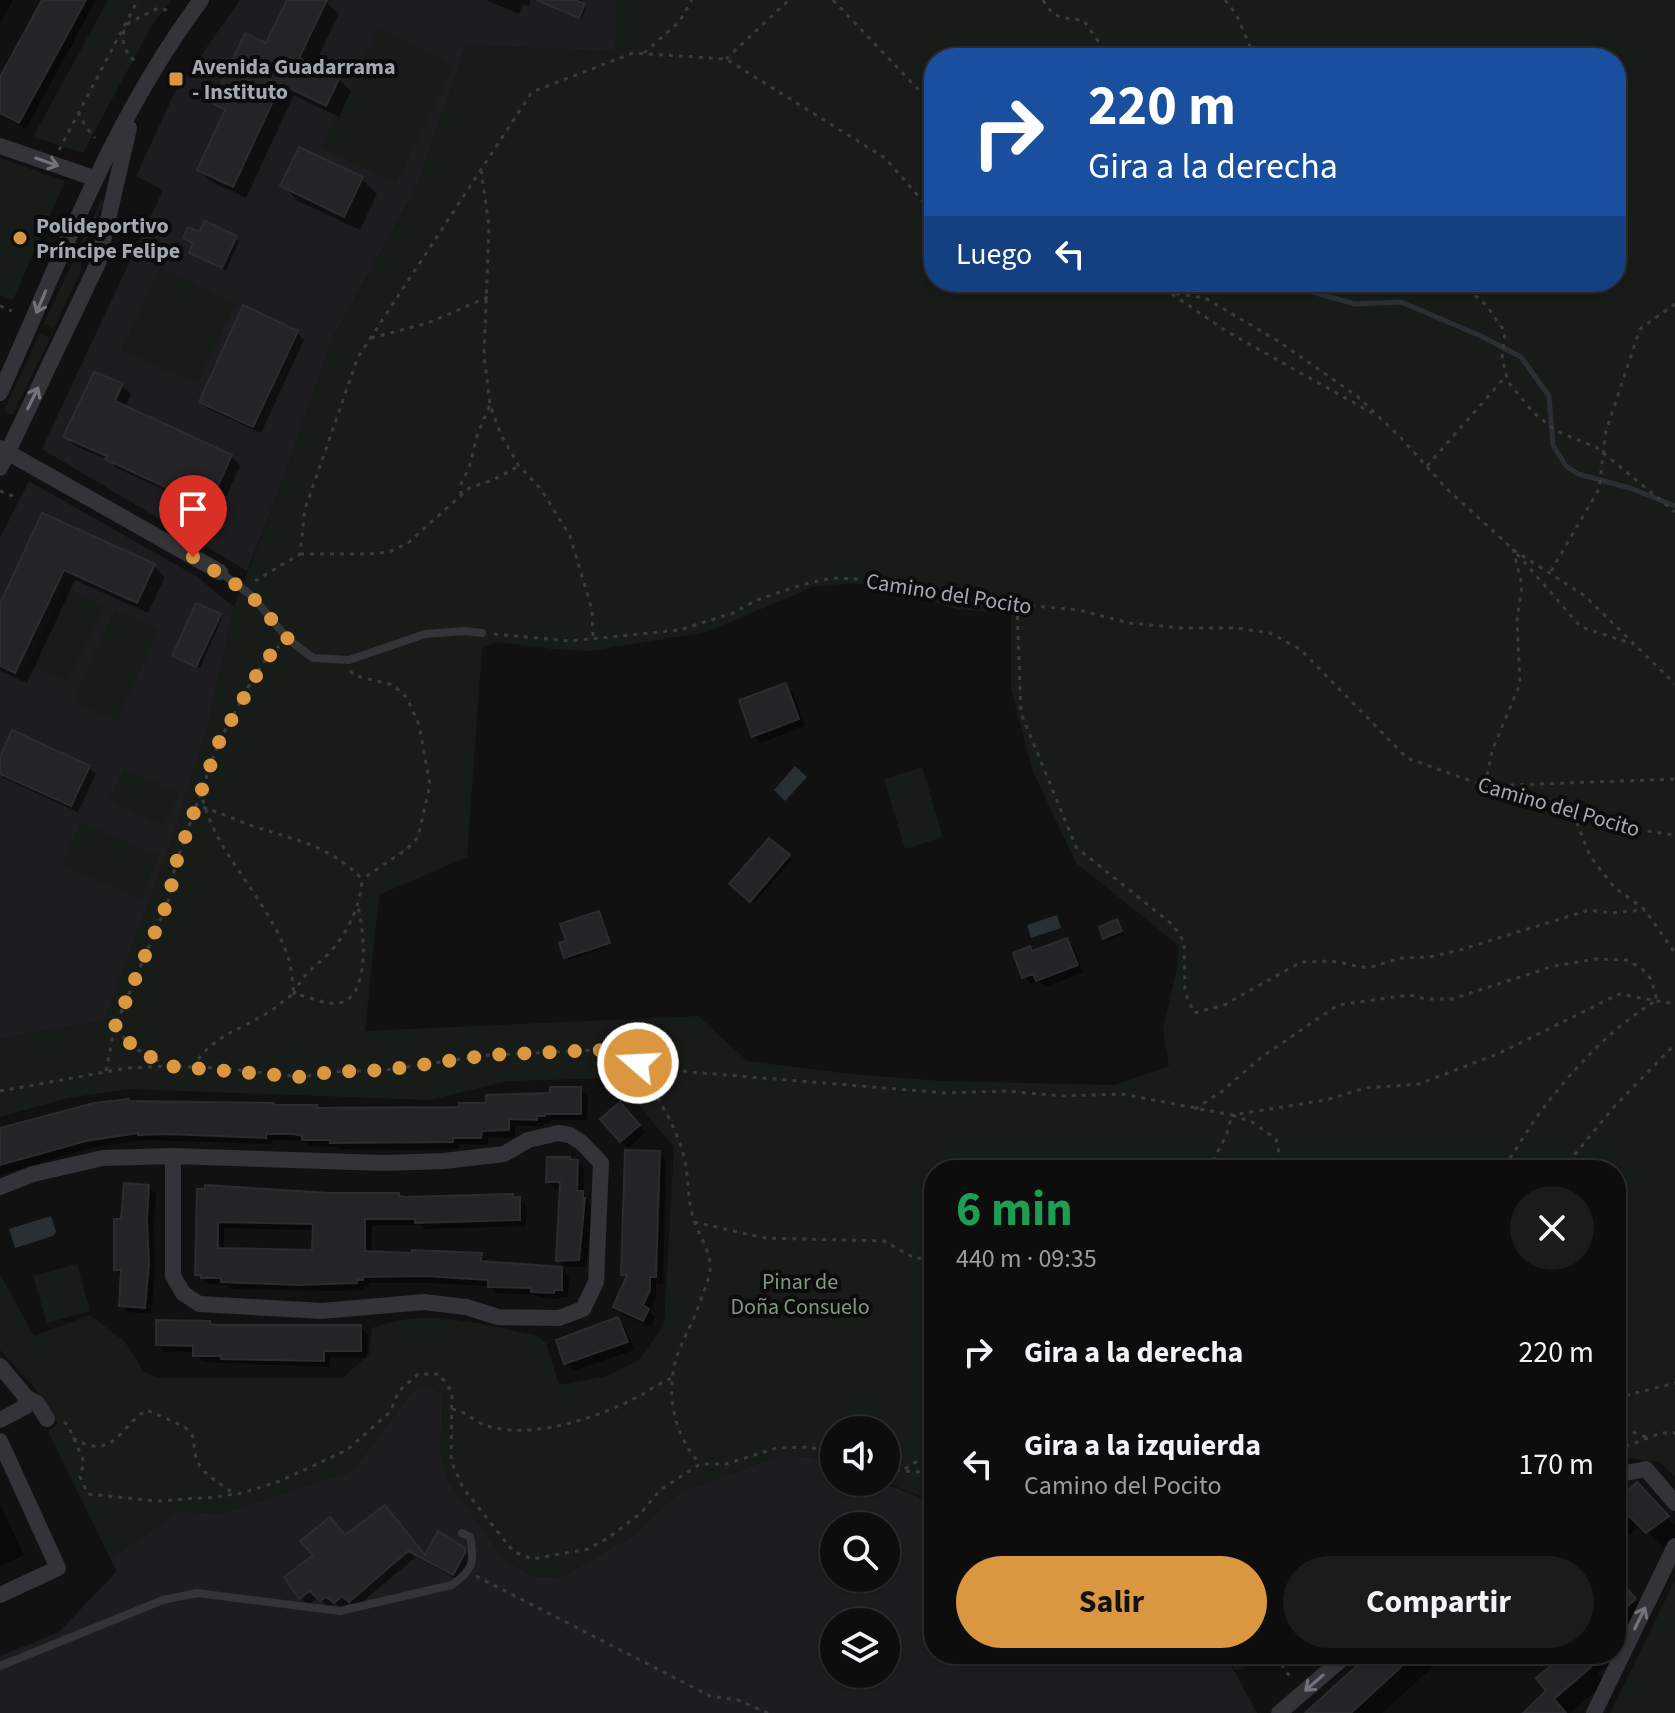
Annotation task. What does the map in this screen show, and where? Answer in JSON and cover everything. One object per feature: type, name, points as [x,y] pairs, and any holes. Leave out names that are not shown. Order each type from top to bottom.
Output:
[{"type":"street","points":[[0,393],[94,178],[161,57],[201,0]]},
{"type":"street","points":[[0,468],[4,450],[98,263],[134,105]]},
{"type":"street","points":[[0,146],[94,178]]},
{"type":"street","points":[[4,450],[220,572]]},
{"type":"street","points":[[0,1187],[33,1174],[103,1158],[173,1156],[384,1163],[444,1161],[504,1154],[544,1135],[570,1135],[601,1163],[596,1282],[583,1309],[559,1318],[498,1317],[466,1307],[424,1302],[322,1311],[199,1304],[183,1293],[173,1276],[173,1156]]},
{"type":"street","points":[[0,1366],[51,1420]]},
{"type":"street","points":[[0,1420],[25,1407],[26,1397]]},
{"type":"street","points":[[0,1441],[58,1568],[0,1595]]},
{"type":"street","points":[[1626,1473],[1646,1469],[1675,1503]]},
{"type":"street","points":[[1626,1647],[1675,1546]]},
{"type":"street","points":[[1279,1713],[1336,1664]]},
{"type":"street","points":[[1594,1713],[1618,1664]]},
{"type":"lane","points":[[220,572],[252,596],[288,639],[313,658],[349,660],[425,634],[482,633]]},
{"type":"lane","points":[[0,1666],[184,1594],[197,1593],[340,1611],[452,1585],[468,1572],[474,1557],[470,1537],[462,1533]]},
{"type":"path","points":[[59,150],[138,0]]},
{"type":"path","points":[[644,53],[679,22],[692,0]]},
{"type":"path","points":[[726,59],[789,0]]},
{"type":"path","points":[[833,0],[924,96]]},
{"type":"path","points":[[1043,0],[1053,15],[1061,19],[1084,21],[1102,48]]},
{"type":"path","points":[[1225,0],[1236,14],[1251,48]]},
{"type":"path","points":[[136,62],[128,55],[121,41],[125,25],[156,9],[167,10]]},
{"type":"path","points":[[300,554],[305,509],[358,357],[532,92],[633,53],[726,59],[885,158],[924,203]]},
{"type":"path","points":[[78,112],[95,138]]},
{"type":"path","points":[[481,170],[489,226],[484,355],[490,405],[501,435],[519,466],[541,489],[570,536],[592,610],[593,637]]},
{"type":"path","points":[[1169,292],[1205,298],[1278,341],[1357,396],[1447,489],[1513,549],[1581,627],[1637,646]]},
{"type":"path","points":[[1169,292],[1226,331],[1377,416]]},
{"type":"path","points":[[1471,292],[1486,305],[1505,332],[1502,358],[1508,382],[1533,412],[1556,431],[1596,447],[1675,512]]},
{"type":"path","points":[[370,338],[428,323],[488,297]]},
{"type":"path","points":[[1550,572],[1599,489],[1606,431],[1640,329],[1675,304]]},
{"type":"path","points":[[0,306],[12,311]]},
{"type":"path","points":[[1426,466],[1506,376]]},
{"type":"path","points":[[461,495],[461,484],[490,405]]},
{"type":"path","points":[[255,581],[300,554],[389,552],[408,543],[469,488],[519,466]]},
{"type":"path","points":[[0,491],[15,497]]},
{"type":"path","points":[[1513,549],[1585,596],[1675,684]]},
{"type":"path","points":[[1513,549],[1522,585],[1517,621],[1520,684],[1492,751],[1485,786],[1675,779]]},
{"type":"path","name":"Camino del Pocito","points":[[482,633],[569,641],[679,630],[733,613],[757,600],[831,578],[882,580],[948,598],[1079,610],[1129,623],[1182,628],[1237,628],[1270,633],[1300,649],[1407,758],[1485,786],[1624,828],[1675,835]]},
{"type":"path","points":[[1017,605],[1021,713],[1076,847],[1173,925],[1184,942],[1185,992],[1194,1013],[1224,1005],[1301,962],[1331,961],[1368,968],[1401,958],[1429,957],[1460,950],[1589,910],[1610,913],[1645,910]]},
{"type":"path","points":[[106,1071],[114,1029],[169,899],[175,866],[218,744],[265,660],[288,639]]},
{"type":"path","points":[[339,660],[356,676],[393,685],[407,698],[415,712],[428,767],[430,785],[418,837],[407,849],[364,878]]},
{"type":"path","points":[[201,789],[206,814],[289,958],[294,994]]},
{"type":"path","points":[[192,1067],[219,1038],[270,1012],[279,1002],[294,994],[302,976],[333,949],[345,932],[356,910],[362,879],[324,848],[203,807]]},
{"type":"path","points":[[1573,813],[1590,856],[1614,887],[1645,910],[1675,953]]},
{"type":"path","points":[[294,994],[334,1003],[343,1002],[356,991],[363,971],[363,929],[357,904]]},
{"type":"path","points":[[1195,1109],[1221,1092],[1263,1056],[1338,1005],[1409,995],[1426,999],[1452,999],[1554,966],[1596,959],[1627,960],[1642,969],[1651,979],[1657,1000]]},
{"type":"path","points":[[1232,1115],[1326,1100],[1365,1088],[1419,1084],[1500,1053],[1619,994],[1675,1004]]},
{"type":"path","points":[[1508,1160],[1562,1084],[1588,1055],[1626,1019],[1657,1000]]},
{"type":"path","points":[[114,1029],[138,1050],[167,1066]]},
{"type":"path","points":[[1570,1160],[1613,1108],[1675,1044]]},
{"type":"path","points":[[0,1091],[106,1071],[167,1066],[301,1077],[330,1072],[386,1070],[489,1055],[599,1050],[638,1063],[690,1072],[946,1093],[1122,1094],[1232,1115],[1252,1122],[1276,1139],[1281,1160]]},
{"type":"path","points":[[638,1063],[675,1130],[684,1155],[689,1180],[688,1200],[694,1222],[706,1245],[710,1270],[689,1333],[677,1355],[673,1377],[672,1407],[685,1447],[700,1464]]},
{"type":"path","points":[[1214,1160],[1232,1115]]},
{"type":"path","points":[[694,1222],[765,1238],[884,1241],[916,1259],[924,1257]]},
{"type":"path","points":[[51,1420],[61,1420],[68,1425],[84,1462],[80,1477],[88,1494],[157,1501],[234,1494],[280,1481],[347,1450],[390,1412],[399,1391],[418,1374],[439,1374],[452,1392],[451,1461],[463,1488],[513,1551],[532,1559],[588,1549],[608,1538],[641,1513],[660,1490],[700,1464],[726,1464],[777,1448],[820,1449]]},
{"type":"path","points":[[452,1409],[466,1412],[476,1422],[490,1427],[514,1430],[569,1425],[645,1393],[673,1377]]},
{"type":"path","points":[[1626,1395],[1675,1383]]},
{"type":"path","points":[[72,1437],[86,1446],[106,1444],[121,1437],[138,1415],[147,1410],[185,1427],[194,1438],[193,1455],[199,1468],[234,1494]]},
{"type":"path","points":[[1626,1430],[1649,1438]]},
{"type":"path","points":[[1626,1446],[1661,1433],[1675,1433]]},
{"type":"path","points":[[903,1471],[924,1459]]},
{"type":"path","points":[[900,1471],[924,1472]]},
{"type":"path","points":[[468,1572],[710,1696],[738,1700],[768,1713]]},
{"type":"path","points":[[1284,1664],[1302,1694]]},
{"type":"shaded area","points":[[240,0],[617,0],[616,52],[466,45],[418,185],[333,338],[247,571],[42,449],[163,190],[136,176],[174,94]]},
{"type":"shaded area","points":[[29,481],[196,576],[234,607],[207,730],[169,848],[105,1020],[0,1039],[0,538]]},
{"type":"shaded area","points":[[795,766],[807,777],[785,801],[774,790]]},
{"type":"shaded area","points":[[1057,915],[1061,928],[1031,938],[1027,925]]},
{"type":"shaded area","points":[[51,1216],[56,1232],[53,1236],[15,1248],[9,1229]]},
{"type":"shaded area","points":[[426,1385],[443,1394],[441,1460],[503,1559],[535,1577],[563,1576],[634,1535],[678,1493],[781,1455],[820,1458],[820,1496],[900,1496],[900,1490],[924,1499],[924,1664],[1230,1664],[1257,1713],[0,1713],[0,1656],[59,1632],[117,1571],[110,1558],[180,1511],[219,1514],[352,1471],[414,1389]]},
{"type":"green space","points":[[108,0],[172,0],[152,25],[83,153],[33,137]]},
{"type":"green space","name":"Pinar de Doña Consuelo","points":[[617,0],[1675,0],[1675,1477],[1660,1462],[1626,1458],[1626,1160],[924,1160],[924,1498],[900,1488],[900,1416],[820,1416],[820,1458],[781,1455],[678,1493],[634,1535],[563,1576],[535,1577],[503,1559],[447,1480],[441,1460],[443,1394],[426,1385],[414,1389],[352,1471],[219,1514],[180,1511],[110,1558],[48,1431],[58,1424],[34,1387],[0,1350],[0,1274],[34,1336],[90,1315],[125,1342],[144,1372],[158,1378],[343,1378],[369,1354],[372,1328],[398,1321],[435,1318],[535,1335],[546,1343],[559,1385],[607,1376],[639,1360],[664,1325],[674,1147],[615,1078],[509,1081],[429,1100],[129,1089],[68,1098],[0,1117],[0,1039],[105,1020],[169,848],[207,730],[234,607],[333,338],[418,185],[466,45],[615,52]],"holes":[[[853,583],[898,590],[957,609],[1011,614],[1011,689],[1033,772],[1076,863],[1178,945],[1177,968],[1163,1029],[1169,1066],[1115,1085],[941,1081],[850,1074],[747,1061],[698,1016],[365,1031],[379,895],[467,857],[482,649],[495,642],[590,651],[707,632],[813,587]]]},
{"type":"green space","points":[[379,28],[454,65],[396,183],[320,148]]},
{"type":"green space","name":"Polideportivo Príncipe Felipe","points":[[0,158],[65,181],[13,300],[0,295]]},
{"type":"green space","points":[[101,201],[104,202],[82,249],[81,271],[54,328],[44,323]]},
{"type":"green space","points":[[160,267],[236,303],[197,384],[121,350]]},
{"type":"green space","points":[[40,333],[50,338],[13,414],[7,414],[5,408]]},
{"type":"green space","points":[[64,587],[105,606],[68,682],[29,664]]},
{"type":"green space","points":[[115,609],[159,629],[117,721],[73,701]]},
{"type":"green space","points":[[922,767],[943,837],[905,849],[884,779]]},
{"type":"green space","points":[[124,768],[180,794],[164,826],[109,800]]},
{"type":"green space","points":[[81,822],[159,856],[140,899],[62,865]]},
{"type":"green space","points":[[77,1264],[90,1311],[47,1323],[33,1276]]},
{"type":"green space","points":[[1675,1580],[1675,1713],[1610,1713]]},
{"type":"green space","points":[[1231,1664],[1253,1664],[1236,1671]]},
{"type":"building","points":[[42,0],[86,0],[19,123],[0,113],[0,77]]},
{"type":"building","points":[[287,0],[327,0],[299,58],[340,77],[326,106],[281,84],[233,187],[197,170],[225,110],[212,103],[245,33],[266,43]]},
{"type":"building","points":[[536,0],[576,0],[585,4],[579,18]]},
{"type":"building","points":[[299,147],[363,177],[344,217],[280,186]]},
{"type":"building","points":[[205,221],[237,236],[222,268],[189,253],[193,243],[183,238],[188,227],[199,232]]},
{"type":"building","points":[[243,305],[298,331],[253,427],[199,402]]},
{"type":"building","points":[[94,372],[123,383],[115,401],[232,455],[208,507],[63,437]]},
{"type":"building","points":[[42,513],[155,564],[137,603],[64,570],[15,673],[0,666],[0,604]]},
{"type":"building","points":[[196,603],[221,614],[196,667],[172,656]]},
{"type":"building","points":[[786,683],[799,719],[752,737],[739,700]]},
{"type":"building","points":[[12,730],[90,766],[71,806],[0,774],[0,757]]},
{"type":"building","points":[[769,838],[790,855],[750,902],[729,884]]},
{"type":"building","points":[[599,911],[610,943],[564,958],[559,943],[566,941],[560,924]]},
{"type":"building","points":[[1117,919],[1122,931],[1103,939],[1099,927]]},
{"type":"building","points":[[1067,938],[1078,965],[1036,981],[1033,974],[1022,978],[1013,953],[1030,946],[1032,951]]},
{"type":"building","points":[[550,1087],[581,1087],[581,1114],[545,1114],[537,1116],[537,1120],[509,1119],[509,1130],[482,1131],[481,1138],[453,1138],[453,1142],[330,1143],[330,1140],[302,1140],[302,1136],[294,1134],[266,1134],[266,1138],[138,1133],[86,1141],[0,1165],[0,1128],[94,1103],[129,1099],[317,1105],[317,1108],[459,1107],[459,1103],[486,1103],[486,1095],[550,1093]]},
{"type":"building","points":[[620,1102],[640,1125],[620,1142],[600,1119]]},
{"type":"building","points":[[625,1150],[660,1151],[656,1277],[650,1277],[650,1290],[643,1305],[649,1309],[643,1321],[613,1307],[627,1275],[621,1275]]},
{"type":"building","points":[[547,1157],[578,1160],[577,1191],[583,1191],[585,1198],[579,1260],[556,1261],[560,1182],[546,1182]]},
{"type":"building","points":[[124,1183],[149,1185],[149,1264],[145,1308],[119,1306],[121,1270],[114,1270],[114,1219],[121,1219]]},
{"type":"building","points":[[205,1185],[330,1193],[399,1193],[399,1196],[406,1197],[513,1194],[513,1197],[520,1197],[520,1220],[415,1223],[415,1219],[365,1219],[365,1251],[482,1253],[481,1261],[562,1267],[562,1290],[554,1290],[554,1293],[531,1292],[531,1288],[488,1287],[488,1280],[424,1276],[363,1277],[357,1283],[297,1285],[221,1282],[221,1278],[201,1278],[201,1275],[195,1275],[197,1189],[205,1189]],"holes":[[[218,1222],[313,1224],[312,1250],[218,1248]]]},
{"type":"building","points":[[618,1317],[628,1342],[564,1364],[556,1340]]},
{"type":"building","points":[[156,1320],[210,1321],[215,1325],[361,1325],[361,1351],[324,1351],[324,1361],[193,1356],[193,1346],[156,1345]]},
{"type":"building","points":[[1637,1482],[1669,1516],[1646,1533],[1626,1513],[1626,1492]]},
{"type":"building","points":[[385,1505],[425,1555],[438,1531],[465,1548],[453,1575],[408,1551],[349,1602],[342,1596],[334,1603],[326,1597],[320,1601],[310,1591],[299,1599],[284,1577],[313,1555],[300,1541],[330,1517],[345,1535]]},
{"type":"building","points":[[1626,1587],[1636,1599],[1626,1608]]},
{"type":"building","points":[[1359,1664],[1404,1664],[1351,1713],[1305,1713]]},
{"type":"building","points":[[1554,1664],[1589,1664],[1591,1667],[1554,1699],[1566,1713],[1523,1713],[1546,1691],[1536,1678]]},
{"type":"waterway","points":[[1312,292],[1355,304],[1401,302],[1481,336],[1521,357],[1549,396],[1553,445],[1566,466],[1578,474],[1630,488],[1675,506]]},
{"type":"place","name":"Avenida Guadarrama - Instituto","points":[[176,79]]},
{"type":"place","name":"Polideportivo Príncipe Felipe","points":[[20,238]]},
{"type":"route","points":[[193,557],[249,593],[288,639],[265,660],[218,744],[175,866],[169,899],[114,1029],[138,1050],[167,1066],[221,1068],[301,1077],[330,1072],[386,1070],[489,1055],[599,1050],[638,1063]]}]
